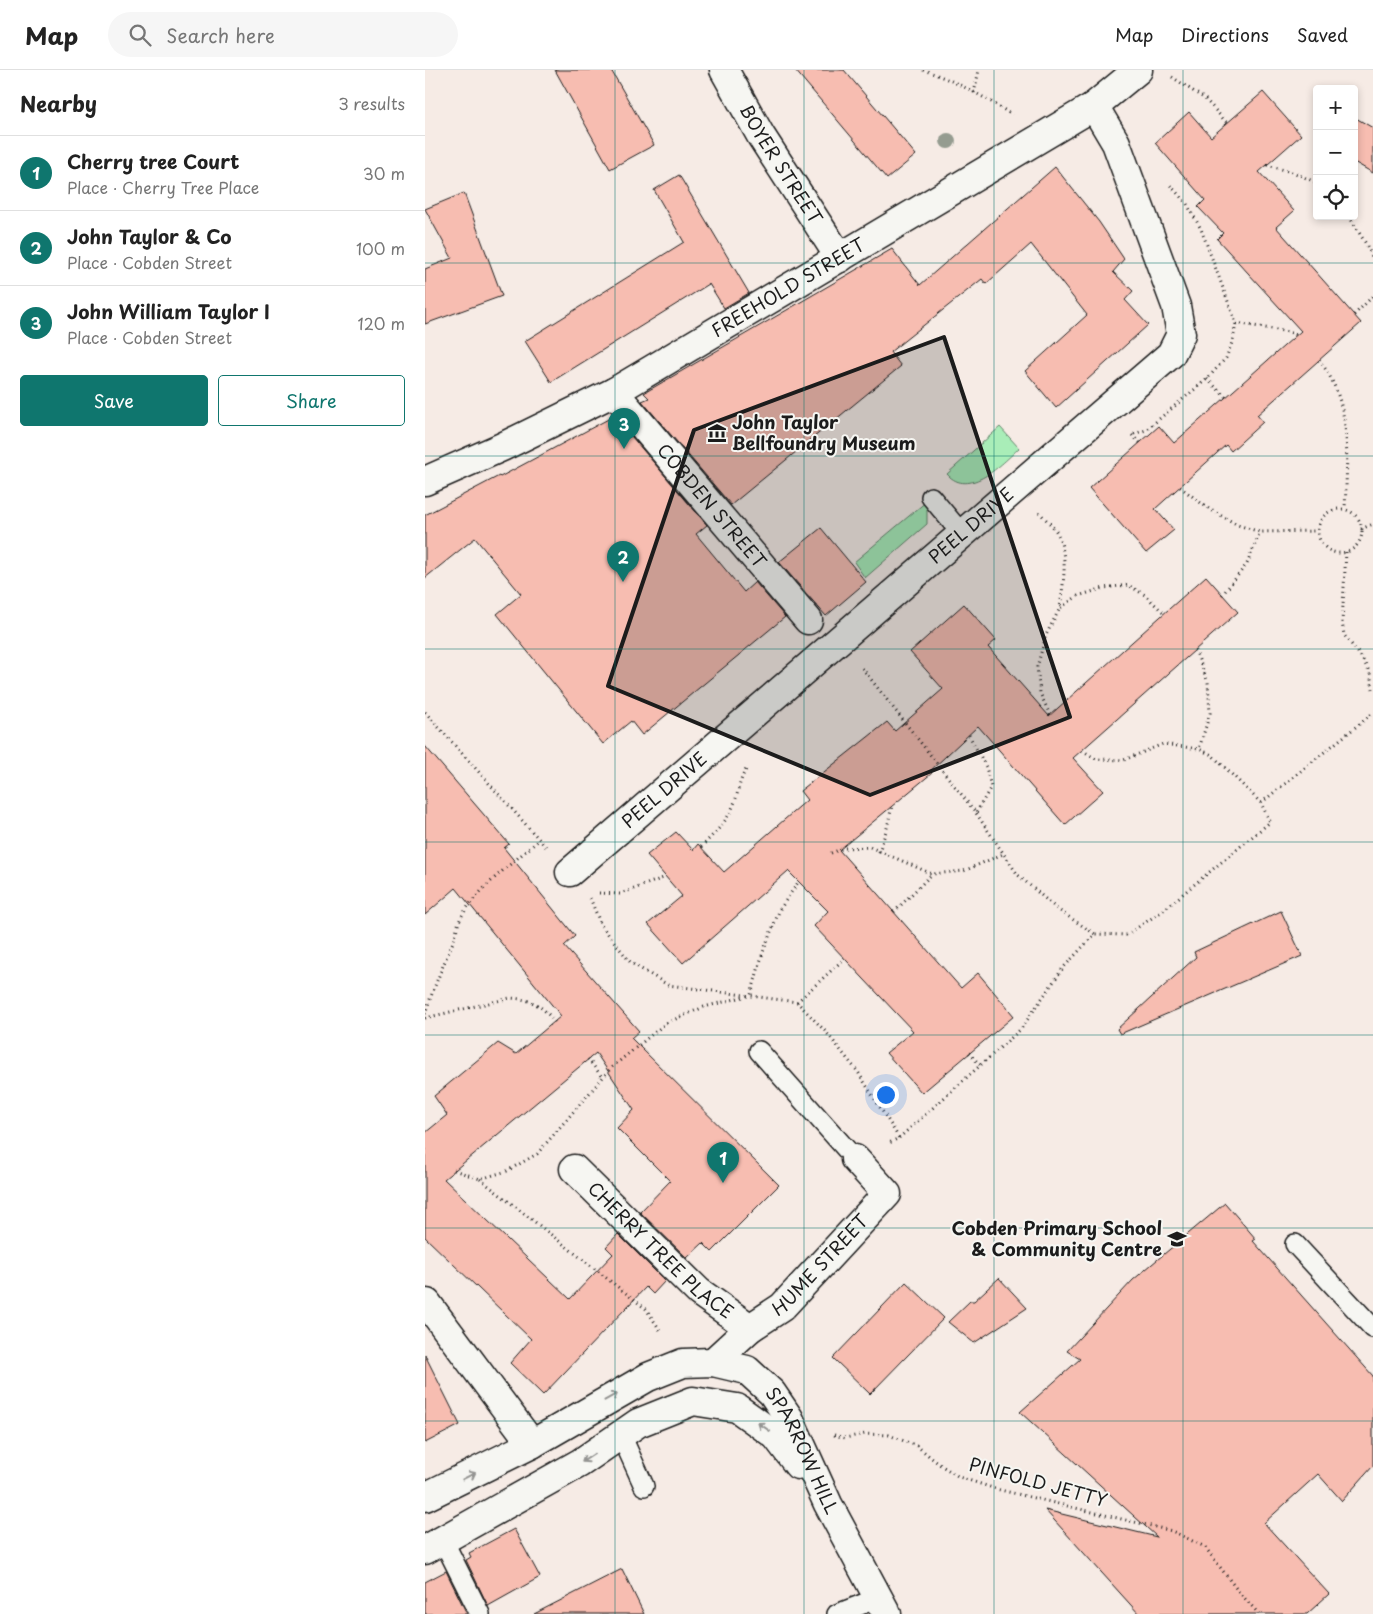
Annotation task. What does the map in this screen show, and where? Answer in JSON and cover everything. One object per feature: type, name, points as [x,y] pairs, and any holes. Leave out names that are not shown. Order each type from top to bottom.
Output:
[{"type":"street","name":"BOYER STREET","points":[[724,70],[761,136],[840,258]]},
{"type":"street","name":"FREEHOLD STREET","points":[[425,481],[502,447],[614,392],[1095,106],[1138,70]]},
{"type":"street","name":"PEEL DRIVE","points":[[570,872],[1171,354],[1181,334],[1176,306],[1116,143],[1095,106]]},
{"type":"street","name":"COBDEN STREET","points":[[614,392],[808,620]]},
{"type":"street","name":"HUME STREET","points":[[713,1362],[750,1328],[782,1307],[887,1194],[855,1160]]},
{"type":"street","name":"CHERRY TREE PLACE","points":[[574,1169],[699,1292],[750,1328]]},
{"type":"street","points":[[425,1304],[427,1303],[532,1444]]},
{"type":"street","name":"SPARROW HILL","points":[[425,1497],[532,1444],[648,1377],[683,1363],[713,1362],[747,1370],[772,1393],[789,1418],[828,1504]]},
{"type":"street","name":"SPARROW HILL","points":[[434,1545],[580,1463],[638,1423],[693,1401],[737,1408],[776,1436],[828,1504]]},
{"type":"street","points":[[828,1504],[882,1606]]},
{"type":"lane","points":[[931,497],[962,534]]},
{"type":"lane","points":[[759,1051],[855,1160]]},
{"type":"lane","points":[[1295,1244],[1373,1328]]},
{"type":"lane","points":[[621,1435],[644,1486]]},
{"type":"lane","points":[[434,1545],[480,1614]]},
{"type":"lane","points":[[837,1614],[882,1606]]},
{"type":"path","points":[[923,70],[941,75],[996,104],[1014,117],[1037,140]]},
{"type":"path","points":[[974,93],[979,70]]},
{"type":"path","points":[[1167,74],[1205,99],[1227,123]]},
{"type":"path","points":[[1267,165],[1313,181]]},
{"type":"path","points":[[1351,220],[1373,259]]},
{"type":"path","points":[[1353,315],[1373,296]]},
{"type":"path","points":[[1236,323],[1297,335]]},
{"type":"path","points":[[1319,360],[1337,393],[1347,433],[1345,509]]},
{"type":"path","points":[[1207,379],[1226,398]]},
{"type":"path","points":[[1131,434],[1140,443]]},
{"type":"path","points":[[1180,487],[1209,509],[1238,526],[1260,532],[1317,531]]},
{"type":"path","points":[[1345,509],[1357,516],[1361,529],[1359,540],[1352,549],[1346,552],[1333,552],[1322,544],[1317,531],[1321,518],[1326,514],[1332,510],[1345,509]]},
{"type":"path","points":[[1361,529],[1373,524]]},
{"type":"path","points":[[1223,595],[1247,564],[1260,532]]},
{"type":"path","points":[[1346,552],[1343,635],[1360,655],[1370,673],[1373,689]]},
{"type":"path","points":[[1050,715],[1040,693],[1037,667],[1045,635],[1060,608],[1078,596],[1105,588],[1128,585],[1145,594],[1164,613]]},
{"type":"path","points":[[840,640],[976,814],[1018,875],[1057,909],[1095,934],[1126,936],[1161,912],[1270,822],[1261,803],[1212,754],[1199,749],[1163,744],[1124,760],[1095,758],[1083,750]]},
{"type":"path","points":[[1195,650],[1208,682],[1211,713],[1199,749]]},
{"type":"path","points":[[855,673],[863,670]]},
{"type":"path","points":[[425,712],[588,893],[601,925],[631,963],[668,985],[797,1002],[827,1032],[858,1072],[899,1138]]},
{"type":"path","points":[[1261,803],[1373,712]]},
{"type":"path","points":[[969,735],[986,767],[991,787],[976,814]]},
{"type":"path","points":[[701,848],[722,827],[734,804],[741,777],[751,762]]},
{"type":"path","points":[[879,852],[892,806]]},
{"type":"path","points":[[539,840],[474,899],[461,917],[454,940],[433,988],[425,1016],[510,998],[525,999],[537,1004],[555,1022]]},
{"type":"path","points":[[831,853],[844,848],[870,847],[931,874],[964,871],[1003,854]]},
{"type":"path","points":[[894,912],[931,874]]},
{"type":"path","points":[[588,893],[620,894],[666,877]]},
{"type":"path","points":[[751,995],[763,952],[780,909],[799,881]]},
{"type":"path","points":[[855,1160],[899,1138],[1021,1029],[1063,968],[1095,934]]},
{"type":"path","points":[[797,1002],[845,958]]},
{"type":"path","points":[[481,1179],[507,1170],[537,1154],[611,1068],[666,1023],[704,1007],[751,995]]},
{"type":"path","points":[[969,1053],[980,1065]]},
{"type":"path","points":[[588,1059],[603,1078]]},
{"type":"path","points":[[455,1170],[481,1179],[646,1310],[683,1363]]},
{"type":"path","name":"PINFOLD JETTY","points":[[789,1418],[845,1438],[865,1434],[889,1435],[917,1446],[959,1477],[996,1489],[1172,1531],[1205,1547],[1238,1591],[1259,1614]]},
{"type":"highlighted area","points":[[944,337],[1070,717],[870,795],[608,686],[694,430]]},
{"type":"green space","points":[[1000,427],[1019,448],[995,470],[975,481],[965,483],[956,481],[947,474]]},
{"type":"green space","points":[[927,501],[927,524],[865,578],[854,562]]},
{"type":"building","points":[[555,70],[611,70],[654,145],[610,169]]},
{"type":"building","points":[[795,70],[844,70],[916,155],[887,179]]},
{"type":"building","points":[[1263,92],[1301,135],[1259,172],[1294,211],[1276,227],[1361,323],[1257,415],[1263,422],[1231,451],[1226,445],[1155,509],[1174,530],[1146,553],[1089,488],[1159,426],[1174,443],[1301,331],[1217,239],[1223,233],[1198,207],[1205,200],[1155,143],[1189,112],[1211,137]]},
{"type":"building","points":[[1358,119],[1373,128],[1373,173],[1358,164]]},
{"type":"building","points":[[1055,167],[1099,222],[1124,259],[1113,272],[1133,291],[1125,300],[1148,325],[1056,408],[1025,371],[1087,315],[1031,244],[986,284],[982,279],[890,352],[901,366],[731,505],[642,401],[649,398],[644,393],[892,249],[920,285]]},
{"type":"building","points":[[679,175],[749,293],[724,308],[709,284],[551,382],[525,341],[684,242],[654,190]]},
{"type":"building","points":[[464,193],[502,296],[425,324],[425,269],[452,258],[425,209]]},
{"type":"building","points":[[614,416],[707,525],[696,534],[744,592],[755,582],[785,617],[642,735],[631,721],[603,744],[497,614],[521,594],[475,538],[425,578],[425,515]]},
{"type":"building","points":[[821,528],[866,582],[826,616],[779,562]]},
{"type":"building","points":[[1206,576],[1238,612],[1073,758],[1103,791],[1065,825],[978,726],[930,771],[932,773],[839,850],[961,988],[978,973],[1014,1016],[922,1093],[886,1053],[913,1031],[814,926],[828,911],[788,871],[683,963],[648,924],[682,896],[647,855],[676,832],[693,850],[698,844],[724,872],[807,800],[800,791],[887,722],[895,731],[943,689],[910,652],[964,604],[996,640],[988,647],[1049,716]]},
{"type":"building","points":[[425,746],[509,844],[504,848],[575,936],[564,946],[639,1031],[631,1038],[779,1185],[712,1252],[703,1243],[687,1258],[640,1212],[670,1181],[617,1128],[634,1110],[596,1053],[444,1179],[570,1299],[613,1254],[606,1247],[618,1234],[665,1281],[653,1294],[646,1287],[543,1395],[510,1363],[531,1339],[425,1237],[425,1133],[447,1115],[434,1096],[498,1043],[516,1054],[561,1016],[456,888],[425,915]]},
{"type":"building","points":[[1281,911],[1302,956],[1120,1034],[1117,1029],[1196,957],[1194,952]]},
{"type":"building","points":[[1225,1203],[1256,1239],[1253,1241],[1373,1376],[1373,1466],[1342,1501],[1318,1474],[1264,1523],[1329,1594],[1307,1614],[1139,1614],[1045,1510],[1157,1537],[1020,1412],[1080,1359],[1067,1351],[1133,1280]]},
{"type":"building","points":[[999,1278],[1027,1308],[974,1343],[948,1322],[970,1301],[974,1301]]},
{"type":"building","points":[[906,1282],[944,1318],[870,1394],[833,1358]]},
{"type":"building","points":[[425,1355],[460,1425],[425,1443]]},
{"type":"building","points":[[514,1529],[540,1577],[488,1606],[466,1560],[471,1557],[469,1553]]},
{"type":"building","points":[[622,1569],[644,1614],[534,1614]]},
{"type":"building","points":[[446,1571],[467,1614],[425,1614],[425,1582]]},
{"type":"place","name":"John Taylor Bellfoundry Museum","points":[[717,433]]},
{"type":"place","name":"John William Taylor I","points":[[624,449]]},
{"type":"place","name":"John Taylor & Co","points":[[623,582]]},
{"type":"place","name":"Cherry tree Court","points":[[723,1183]]},
{"type":"place","name":"Cobden Primary School & Community Centre","points":[[1177,1239]]}]
